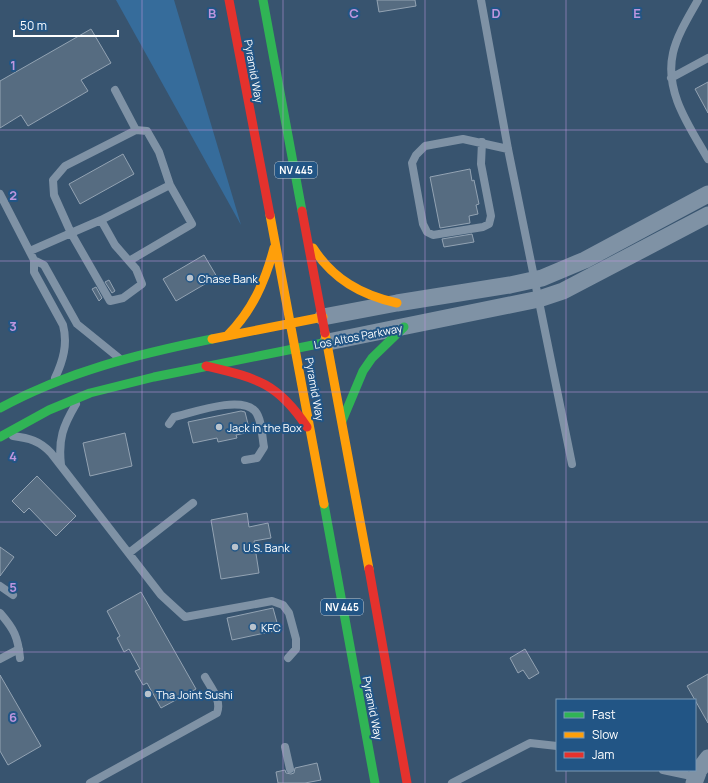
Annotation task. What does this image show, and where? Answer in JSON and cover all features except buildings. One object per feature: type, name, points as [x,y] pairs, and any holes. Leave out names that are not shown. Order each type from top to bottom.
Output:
[{"type":"main road","name":"Pyramid Way","points":[[229,0],[274,245],[291,324],[375,783]]},
{"type":"main road","name":"Pyramid Way","points":[[263,0],[328,342],[407,783]]},
{"type":"main road","points":[[308,239],[328,270],[340,280],[380,299],[397,303]]},
{"type":"main road","points":[[228,336],[246,317],[256,301],[270,262],[274,245]]},
{"type":"main road","points":[[0,408],[22,395],[54,380],[93,367],[228,336],[323,317]]},
{"type":"main road","points":[[342,421],[362,371],[372,358],[404,327]]},
{"type":"main road","name":"Los Altos Parkway","points":[[2,436],[49,410],[80,397],[124,384],[328,342]]},
{"type":"main road","points":[[206,366],[266,384],[278,392],[310,430]]},
{"type":"street","points":[[323,317],[397,303],[510,285],[534,279],[585,260],[708,194]]},
{"type":"street","name":"Los Altos Parkway","points":[[328,342],[539,299],[564,291],[708,215]]},
{"type":"street","points":[[695,780],[708,758]]},
{"type":"lane","points":[[481,0],[508,149],[572,464]]},
{"type":"lane","points":[[698,0],[673,53],[671,78],[676,102],[708,159]]},
{"type":"lane","points":[[671,78],[708,58]]},
{"type":"lane","points":[[115,90],[136,130]]},
{"type":"lane","points":[[101,220],[115,245],[129,261],[136,269],[142,284],[123,298],[110,301],[71,233],[54,195],[53,180],[65,166],[136,130],[147,131],[159,152],[170,185],[192,224],[129,261]]},
{"type":"lane","points":[[482,142],[481,164],[491,216],[489,224],[483,227],[433,235],[427,232],[423,224],[412,163],[416,155],[425,146],[463,139],[482,142],[508,149]]},
{"type":"lane","points":[[30,251],[101,220],[170,185]]},
{"type":"lane","points":[[0,194],[34,260],[34,272],[63,325],[66,340],[61,364],[54,380]]},
{"type":"lane","points":[[34,260],[44,265],[77,324],[123,360]]},
{"type":"lane","points":[[61,466],[59,450],[61,434],[80,397]]},
{"type":"lane","points":[[169,424],[174,417],[223,405],[243,404],[255,411],[260,425],[264,447],[257,458],[245,460]]},
{"type":"lane","points":[[2,436],[31,438],[42,444],[61,466],[161,595],[185,617],[272,601],[283,605],[289,613],[296,639],[296,649],[288,658]]},
{"type":"lane","points":[[129,553],[193,503]]},
{"type":"lane","points":[[0,586],[13,595]]},
{"type":"lane","points":[[0,613],[10,625],[18,639],[20,658]]},
{"type":"lane","points":[[0,659],[19,649]]},
{"type":"lane","points":[[90,783],[217,713],[219,706],[217,698],[205,676]]},
{"type":"lane","points":[[452,783],[530,743],[556,746]]},
{"type":"lane","points":[[285,748],[290,769]]},
{"type":"lane","points":[[666,771],[695,780]]},
{"type":"shaded area","points":[[116,0],[174,0],[241,225]]},
{"type":"traffic: fast","points":[[263,0],[302,211]]},
{"type":"traffic: fast","points":[[342,421],[363,371],[372,358],[404,327]]},
{"type":"traffic: fast","points":[[0,408],[25,395],[77,374],[130,358],[212,339]]},
{"type":"traffic: fast","points":[[0,437],[49,410],[90,393],[154,377],[328,342]]},
{"type":"traffic: fast","points":[[324,504],[375,783]]},
{"type":"traffic: slow","points":[[270,215],[324,504]]},
{"type":"traffic: slow","points":[[227,336],[244,316],[262,284],[274,248]]},
{"type":"traffic: slow","points":[[313,248],[330,269],[349,284],[384,300],[397,303]]},
{"type":"traffic: slow","points":[[212,339],[323,317]]},
{"type":"traffic: slow","points":[[325,333],[369,569]]},
{"type":"traffic: jam","points":[[229,0],[270,215]]},
{"type":"traffic: jam","points":[[302,211],[325,333]]},
{"type":"traffic: jam","points":[[206,366],[239,374],[264,384],[286,400],[307,427]]},
{"type":"traffic: jam","points":[[369,569],[407,783]]},
{"type":"place","name":"Chase Bank","points":[[190,278]]},
{"type":"place","name":"Jack in the Box","points":[[219,427]]},
{"type":"place","name":"U.S. Bank","points":[[235,547]]},
{"type":"place","name":"KFC","points":[[253,627]]},
{"type":"place","name":"Tha Joint Sushi","points":[[148,694]]}]
